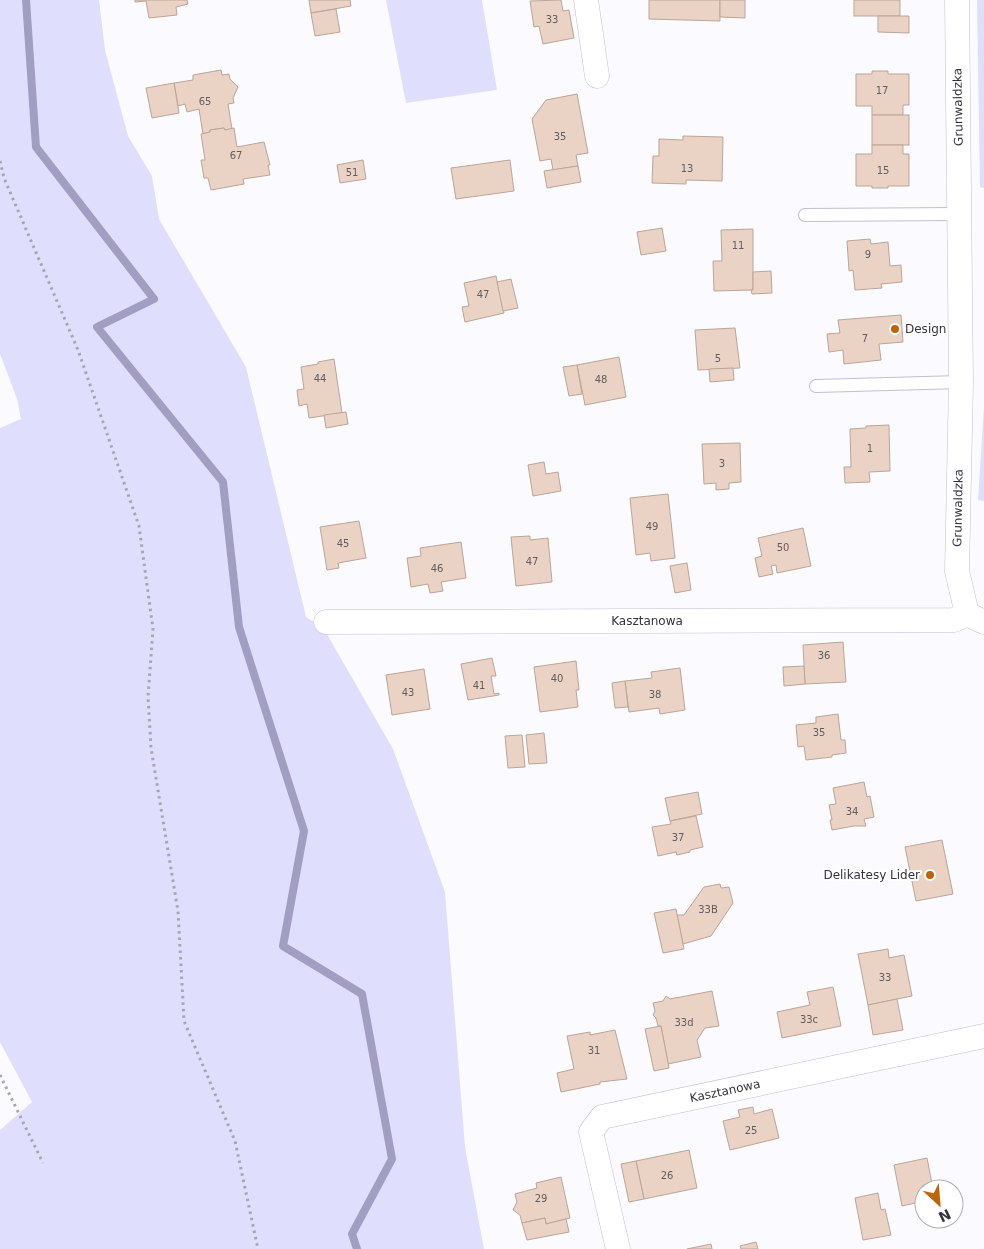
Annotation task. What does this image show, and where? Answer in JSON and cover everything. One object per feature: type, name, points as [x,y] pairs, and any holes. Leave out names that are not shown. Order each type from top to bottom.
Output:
[{"type":"street","points":[[586,0],[597,76]]},
{"type":"street","name":"Grunwaldzka","points":[[956,0],[961,382],[956,571],[976,618]]},
{"type":"street","name":"Kasztanowa","points":[[326,622],[954,620],[976,618]]},
{"type":"street","name":"Kasztanowa","points":[[618,1249],[590,1132],[602,1117],[984,1036]]},
{"type":"lane","points":[[805,215],[959,214]]},
{"type":"lane","points":[[816,386],[961,382]]},
{"type":"path","points":[[0,161],[4,178],[78,350],[140,526],[153,629],[148,696],[151,748],[178,911],[184,1021],[235,1141],[258,1249]]},
{"type":"path","points":[[0,1075],[43,1163]]},
{"type":"shaded area","points":[[0,0],[99,0],[105,50],[128,136],[152,176],[159,219],[246,367],[306,617],[324,629],[393,749],[445,892],[465,1147],[484,1249],[0,1249],[0,1130],[32,1102],[0,1042],[0,428],[21,419],[17,399],[0,354]]},
{"type":"shaded area","points":[[386,0],[482,0],[497,90],[406,103]]},
{"type":"shaded area","points":[[977,0],[984,0],[984,188],[980,187]]},
{"type":"shaded area","points":[[984,407],[984,501],[978,500]]},
{"type":"building","points":[[135,0],[187,0],[188,4],[176,7],[177,15],[149,18],[146,1],[135,2]]},
{"type":"building","points":[[309,0],[350,0],[351,6],[311,13]]},
{"type":"building","points":[[561,0],[563,11],[569,10],[574,38],[543,44],[539,26],[534,27],[530,1]]},
{"type":"building","points":[[649,0],[720,0],[720,21],[649,19]]},
{"type":"building","points":[[720,0],[745,0],[745,18],[720,17]]},
{"type":"building","points":[[854,0],[900,0],[900,16],[854,16]]},
{"type":"building","points":[[336,9],[340,32],[315,36],[311,13]]},
{"type":"building","points":[[878,16],[909,16],[909,33],[878,32]]},
{"type":"building","points":[[221,70],[222,75],[229,74],[230,79],[238,87],[233,98],[234,103],[228,104],[232,129],[210,130],[210,132],[203,134],[199,109],[187,112],[185,104],[178,106],[174,83],[193,80],[193,75]]},
{"type":"building","points":[[872,71],[888,71],[888,74],[909,74],[909,105],[903,105],[903,115],[872,115],[872,106],[856,106],[856,74],[872,74]]},
{"type":"building","points":[[174,83],[179,113],[152,118],[146,88]]},
{"type":"building","points":[[577,94],[588,153],[576,155],[578,166],[553,170],[551,159],[540,161],[532,119],[546,100]]},
{"type":"building","points":[[872,115],[909,115],[909,145],[872,145]]},
{"type":"building","points":[[224,128],[225,130],[234,128],[237,147],[264,142],[270,165],[268,165],[270,175],[243,179],[244,184],[211,190],[208,178],[204,178],[201,160],[205,160],[201,134],[210,132],[210,130]]},
{"type":"building","points":[[683,136],[723,137],[722,181],[686,180],[686,184],[652,183],[653,156],[659,156],[659,139],[683,140]]},
{"type":"building","points":[[872,145],[903,145],[903,154],[909,154],[909,186],[872,188],[872,186],[856,186],[856,154],[872,154]]},
{"type":"building","points":[[363,160],[366,179],[340,183],[337,165]]},
{"type":"building","points":[[510,160],[514,191],[456,199],[451,168]]},
{"type":"building","points":[[578,166],[581,182],[547,188],[544,171]]},
{"type":"building","points":[[662,228],[666,251],[641,255],[637,232]]},
{"type":"building","points":[[753,229],[753,290],[714,291],[713,261],[722,261],[721,230]]},
{"type":"building","points":[[870,239],[871,244],[888,242],[890,266],[901,265],[902,282],[881,284],[882,288],[855,290],[853,270],[849,271],[847,241]]},
{"type":"building","points":[[771,271],[772,293],[752,294],[753,272]]},
{"type":"building","points":[[496,276],[504,313],[465,322],[462,307],[469,306],[464,283]]},
{"type":"building","points":[[511,279],[518,308],[503,311],[497,282]]},
{"type":"building","points":[[901,315],[903,342],[879,344],[881,360],[844,364],[843,350],[829,352],[827,334],[840,333],[838,320]]},
{"type":"building","points":[[735,328],[740,368],[698,370],[695,330]]},
{"type":"building","points":[[619,357],[626,397],[585,405],[577,365]]},
{"type":"building","points":[[334,359],[342,413],[309,418],[307,404],[299,406],[297,390],[304,389],[301,367]]},
{"type":"building","points":[[577,365],[582,394],[569,396],[563,367]]},
{"type":"building","points":[[733,368],[734,380],[710,382],[709,369]]},
{"type":"building","points":[[346,412],[348,424],[326,428],[324,415]]},
{"type":"building","points":[[889,425],[890,471],[869,472],[870,482],[845,483],[844,467],[851,467],[850,429]]},
{"type":"building","points":[[740,443],[741,482],[729,483],[729,489],[716,490],[716,483],[704,484],[702,444]]},
{"type":"building","points":[[544,462],[546,474],[558,472],[561,491],[533,496],[528,465]]},
{"type":"building","points":[[668,494],[675,558],[651,561],[650,553],[636,555],[630,498]]},
{"type":"building","points":[[359,521],[366,558],[338,563],[339,568],[327,570],[320,527]]},
{"type":"building","points":[[803,528],[811,566],[777,573],[776,565],[771,566],[773,574],[759,577],[755,558],[762,556],[758,538]]},
{"type":"building","points":[[530,536],[530,540],[548,538],[552,582],[516,586],[511,537]]},
{"type":"building","points":[[461,542],[466,578],[441,582],[443,591],[430,593],[428,584],[411,587],[407,558],[421,556],[420,548]]},
{"type":"building","points":[[687,563],[691,590],[675,593],[670,566]]},
{"type":"building","points":[[843,642],[846,682],[805,684],[803,645]]},
{"type":"building","points":[[492,658],[496,676],[491,676],[494,694],[499,693],[499,695],[468,700],[461,664]]},
{"type":"building","points":[[576,661],[579,690],[576,690],[578,707],[540,712],[534,667]]},
{"type":"building","points":[[804,666],[805,684],[784,686],[783,667]]},
{"type":"building","points":[[680,668],[685,710],[660,714],[659,708],[629,712],[625,681],[652,678],[651,672]]},
{"type":"building","points":[[424,669],[430,709],[392,715],[386,675]]},
{"type":"building","points":[[625,681],[628,707],[615,708],[612,683]]},
{"type":"building","points":[[838,714],[841,740],[845,740],[846,753],[832,755],[832,757],[806,760],[804,746],[798,747],[796,725],[816,723],[816,717]]},
{"type":"building","points":[[544,733],[547,763],[529,764],[526,735]]},
{"type":"building","points":[[522,735],[525,767],[508,768],[505,736]]},
{"type":"building","points":[[864,782],[867,797],[870,796],[874,817],[864,819],[866,826],[832,830],[829,805],[836,804],[833,788]]},
{"type":"building","points":[[698,792],[702,814],[670,821],[665,798]]},
{"type":"building","points":[[696,816],[703,847],[677,855],[676,852],[658,856],[652,827],[671,824],[670,821]]},
{"type":"building","points":[[942,840],[953,894],[916,901],[905,847]]},
{"type":"building","points":[[720,884],[721,888],[729,887],[733,903],[711,936],[683,944],[677,915],[684,915],[704,887]]},
{"type":"building","points":[[676,909],[684,949],[663,953],[654,913]]},
{"type":"building","points":[[888,949],[889,958],[904,955],[912,996],[868,1005],[858,954]]},
{"type":"building","points":[[833,987],[841,1026],[782,1038],[777,1012],[810,1005],[807,992]]},
{"type":"building","points":[[712,991],[719,1026],[705,1028],[697,1040],[701,1057],[668,1064],[661,1026],[658,1026],[653,1015],[655,1011],[653,1003],[663,1001],[666,996],[670,999]]},
{"type":"building","points":[[897,999],[903,1030],[873,1035],[868,1005]]},
{"type":"building","points":[[661,1026],[669,1068],[654,1071],[645,1029]]},
{"type":"building","points":[[615,1030],[627,1079],[600,1082],[600,1084],[561,1092],[557,1073],[574,1069],[567,1036],[590,1032],[590,1035]]},
{"type":"building","points":[[753,1107],[754,1114],[772,1109],[779,1138],[730,1150],[723,1121],[740,1117],[738,1110]]},
{"type":"building","points":[[689,1150],[697,1188],[644,1199],[636,1161]]},
{"type":"building","points":[[927,1158],[931,1179],[914,1179],[914,1203],[902,1206],[894,1165]]},
{"type":"building","points":[[636,1161],[644,1199],[629,1202],[621,1164]]},
{"type":"building","points":[[561,1177],[570,1218],[546,1224],[545,1218],[522,1223],[520,1215],[513,1210],[517,1202],[515,1194],[537,1188],[536,1183]]},
{"type":"building","points":[[878,1193],[881,1210],[885,1209],[891,1235],[863,1240],[855,1198]]},
{"type":"building","points":[[545,1218],[546,1224],[566,1219],[569,1232],[527,1240],[522,1223]]},
{"type":"building","points":[[756,1242],[758,1249],[741,1249],[740,1246]]},
{"type":"building","points":[[711,1244],[712,1249],[687,1249]]},
{"type":"waterway","points":[[26,0],[36,147],[154,299],[97,327],[223,482],[239,627],[304,831],[283,946],[362,994],[392,1159],[352,1234],[357,1249]]},
{"type":"place","name":"Design","points":[[895,329]]},
{"type":"place","name":"Delikatesy Lider","points":[[930,875]]}]
